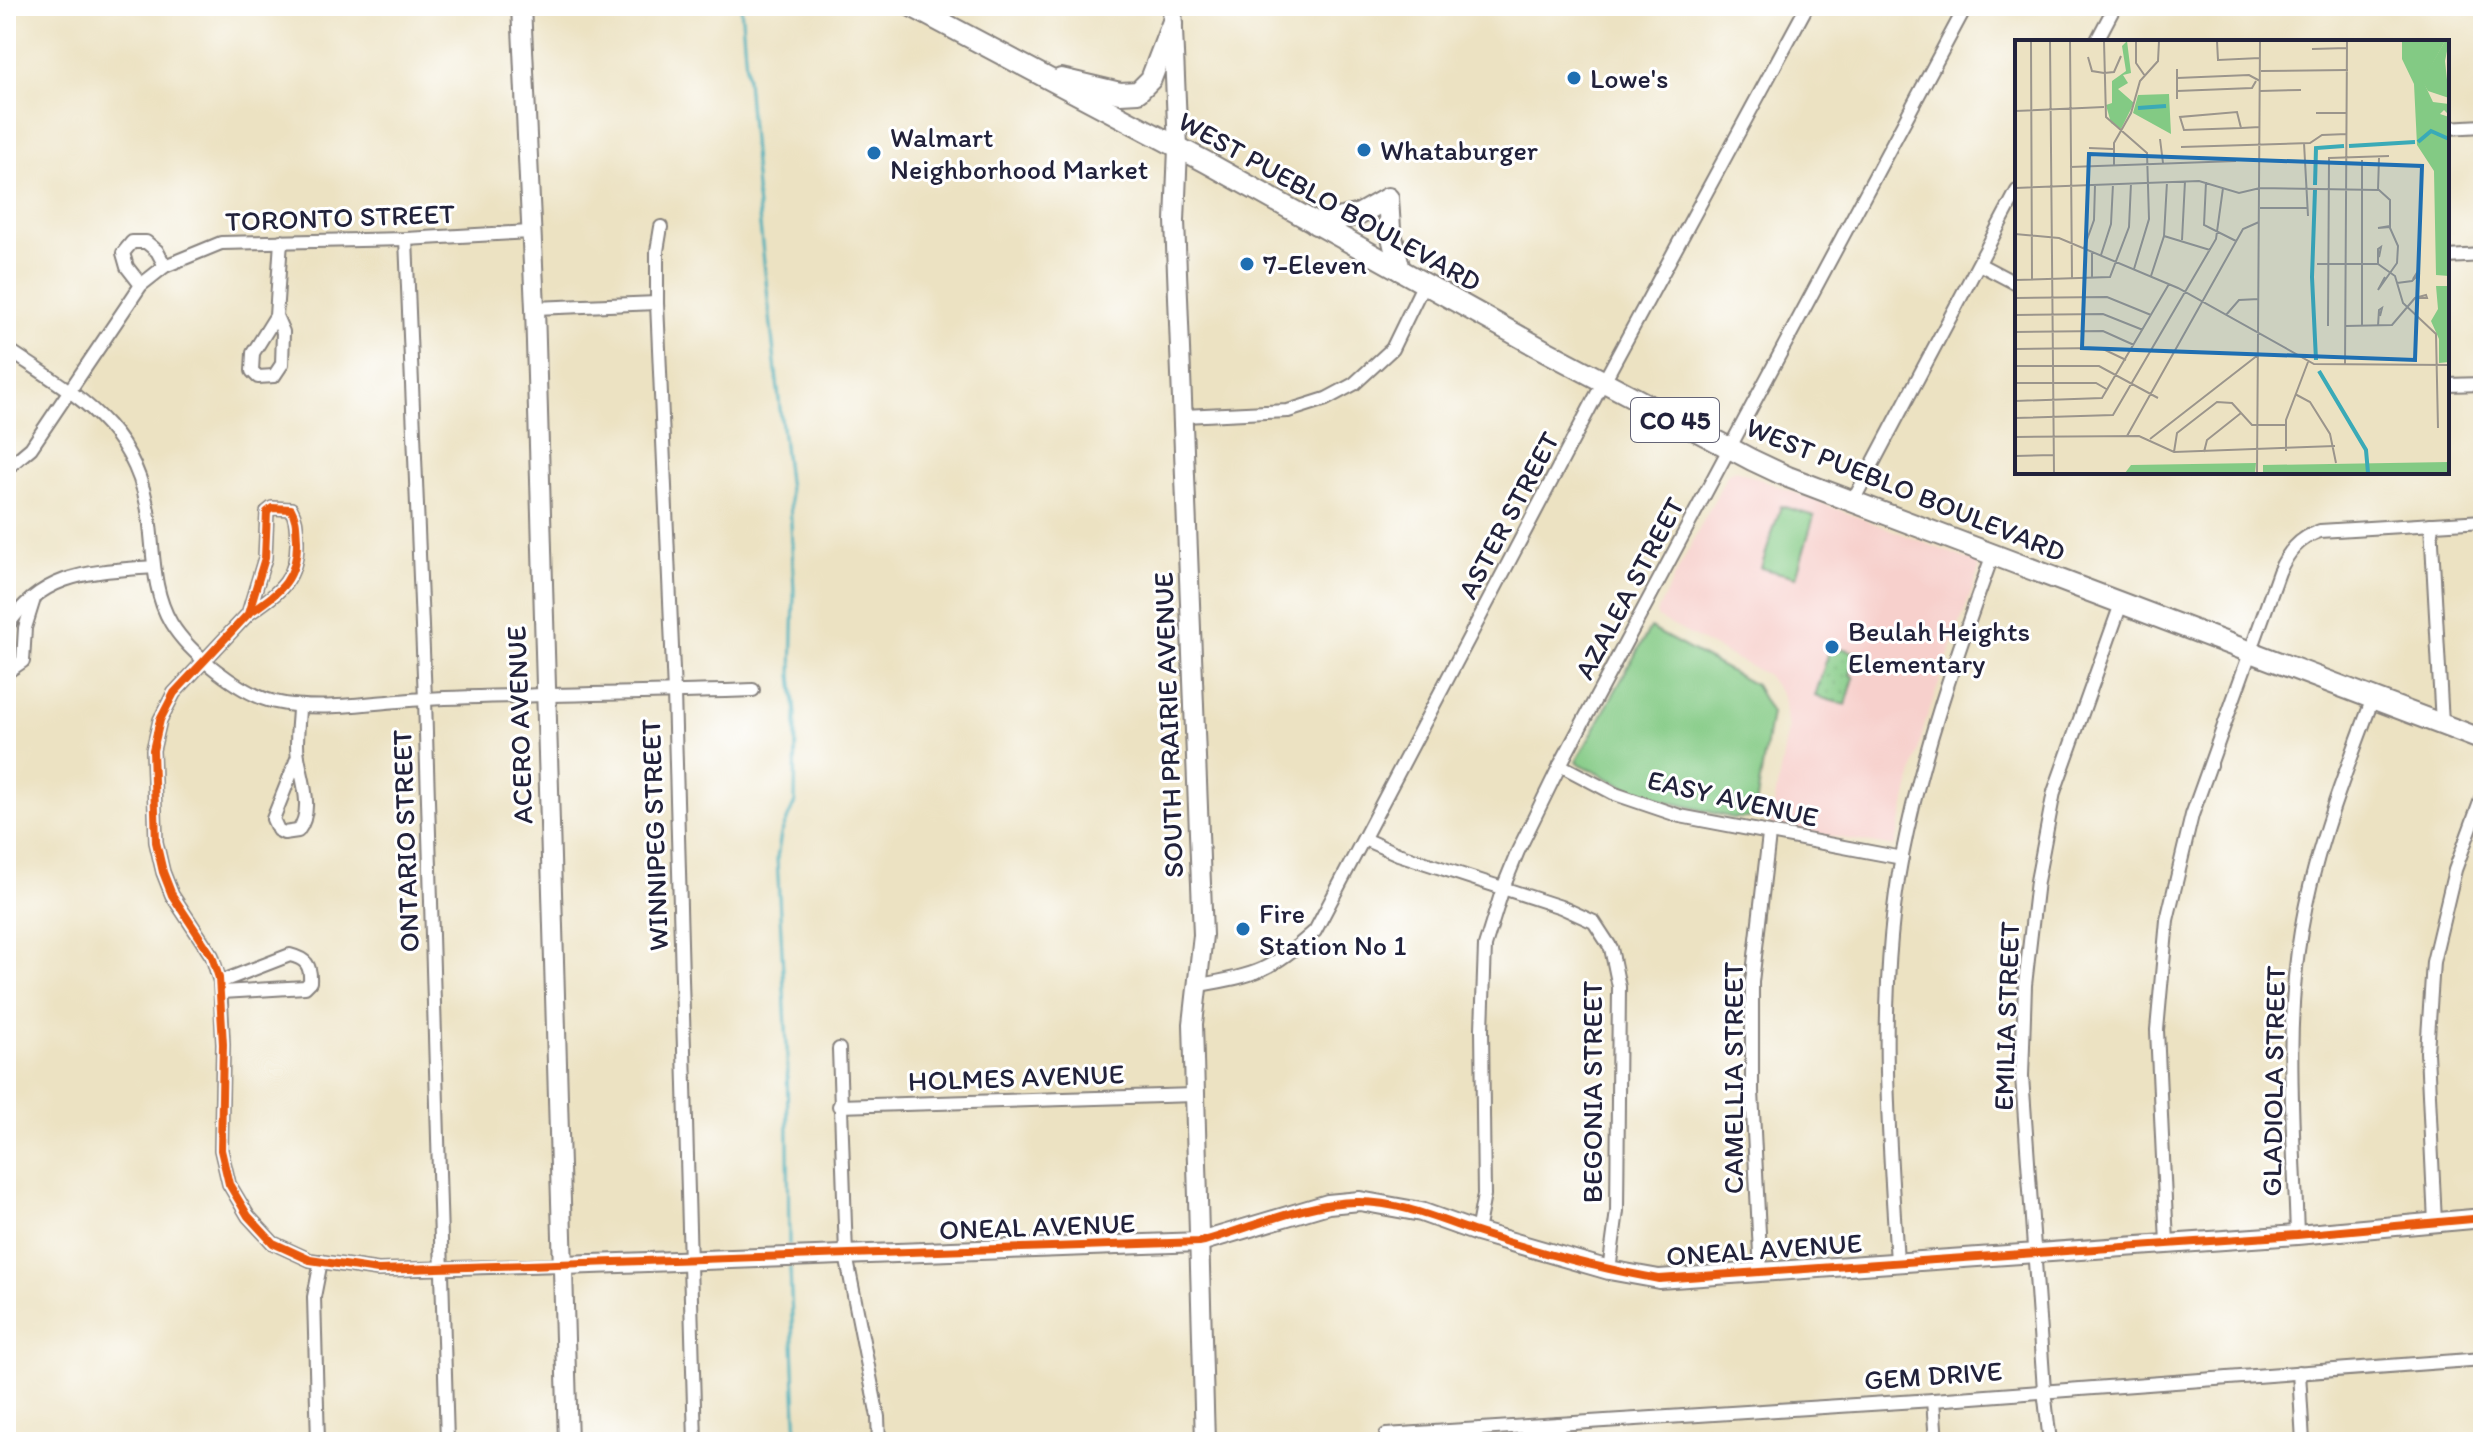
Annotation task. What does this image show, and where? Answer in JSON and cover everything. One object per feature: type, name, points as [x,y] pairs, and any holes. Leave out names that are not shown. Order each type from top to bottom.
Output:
[{"type":"main road","name":"WEST PUEBLO BOULEVARD","points":[[911,6],[1178,148],[1730,450],[1788,477],[2483,740]]},
{"type":"main road","points":[[1033,72],[1113,91],[1138,92],[1151,79],[1172,15]]},
{"type":"main road","points":[[1316,224],[1360,214],[1388,198],[1390,229],[1400,270]]},
{"type":"street","name":"ACERO AVENUE","points":[[521,6],[535,308],[568,1442]]},
{"type":"street","name":"ASTER STREET","points":[[1199,985],[1246,978],[1285,958],[1315,931],[1807,6]]},
{"type":"street","name":"AZALEA STREET","points":[[1477,1232],[1484,1195],[1482,1029],[1485,946],[1503,888],[1560,765],[1966,6]]},
{"type":"street","points":[[2100,40],[2115,6]]},
{"type":"street","name":"SOUTH PRAIRIE AVENUE","points":[[1172,15],[1178,148],[1175,221],[1203,935],[1193,1024],[1205,1442]]},
{"type":"street","points":[[2449,128],[2483,126]]},
{"type":"street","points":[[1853,501],[2015,195]]},
{"type":"street","name":"WINNIPEG STREET","points":[[661,227],[657,251],[657,303],[674,693],[695,1442]]},
{"type":"street","name":"TORONTO STREET","points":[[9,465],[31,448],[141,285],[165,266],[221,243],[406,239],[530,232]]},
{"type":"street","name":"ONTARIO STREET","points":[[406,239],[425,699],[447,1442]]},
{"type":"street","points":[[276,316],[281,241]]},
{"type":"street","points":[[141,285],[127,267],[123,253],[132,242],[146,242],[157,251],[165,266]]},
{"type":"street","points":[[2449,257],[2483,255]]},
{"type":"street","points":[[1979,264],[2015,283]]},
{"type":"street","points":[[1184,416],[1288,411],[1326,399],[1354,384],[1392,349],[1424,283]]},
{"type":"street","points":[[535,308],[657,303]]},
{"type":"street","points":[[6,348],[106,420],[125,448],[138,477],[148,513],[159,593],[171,624],[203,660],[247,690],[272,702],[299,706],[425,699],[753,690]]},
{"type":"street","points":[[2449,385],[2483,384]]},
{"type":"street","name":"ONEAL AVENUE","points":[[248,614],[265,558],[267,512],[272,508],[291,509],[296,518],[297,542],[292,573],[281,590],[248,614],[174,693],[160,720],[153,750],[156,842],[163,872],[172,895],[212,956],[221,987],[221,1150],[229,1184],[248,1216],[273,1243],[310,1260],[378,1270],[1200,1242],[1328,1204],[1360,1201],[1421,1212],[1477,1232],[1609,1270],[1659,1279],[2297,1235],[2483,1218]]},
{"type":"street","points":[[2167,1243],[2157,1030],[2167,920],[2192,815],[2285,558],[2300,541],[2320,531],[2483,521]]},
{"type":"street","points":[[2431,524],[2442,724]]},
{"type":"street","points":[[1897,1261],[1886,1083],[1893,931],[1902,858],[1938,717],[1993,554]]},
{"type":"street","points":[[6,628],[19,608],[46,587],[80,573],[154,567]]},
{"type":"street","points":[[6,669],[10,670],[23,661],[25,628],[34,599]]},
{"type":"street","name":"EMILIA STREET","points":[[2050,1442],[2022,1076],[2025,985],[2037,881],[2054,792],[2121,604]]},
{"type":"street","name":"GLADIOLA STREET","points":[[2297,1235],[2292,1015],[2301,931],[2319,855],[2373,698]]},
{"type":"street","points":[[298,756],[273,819],[278,830],[284,833],[298,831],[306,815],[303,773],[298,756],[299,706]]},
{"type":"street","name":"EASY AVENUE","points":[[1560,765],[1615,794],[1680,816],[1902,858]]},
{"type":"street","points":[[2435,1223],[2427,1052],[2433,962],[2455,870],[2483,794]]},
{"type":"street","name":"CAMELLIA STREET","points":[[1761,1274],[1752,1091],[1752,982],[1769,835]]},
{"type":"street","name":"BEGONIA STREET","points":[[1366,840],[1594,922],[1611,948],[1619,987],[1618,1196],[1609,1270]]},
{"type":"street","points":[[290,955],[301,958],[311,971],[310,982],[305,987],[221,987],[290,955]]},
{"type":"street","points":[[839,1049],[846,1255],[878,1417],[879,1442]]},
{"type":"street","name":"HOLMES AVENUE","points":[[839,1106],[1194,1095]]},
{"type":"street","points":[[318,1442],[314,1297],[321,1261]]},
{"type":"street","name":"GEM DRIVE","points":[[1386,1435],[1933,1400],[2483,1359]]},
{"type":"street","points":[[2299,1372],[2303,1442]]},
{"type":"street","points":[[1933,1400],[1936,1442]]},
{"type":"street","points":[[1558,1424],[1559,1442]]},
{"type":"shaded area","name":"Beulah Heights Elementary","points":[[1736,470],[1977,563],[1979,570],[1925,723],[1895,847],[1770,826],[1788,729],[1783,697],[1767,675],[1658,618],[1656,613],[1728,473]]},
{"type":"green space","points":[[1781,506],[1814,516],[1796,577],[1761,568]]},
{"type":"green space","points":[[1650,628],[1755,685],[1771,713],[1754,818],[1733,818],[1639,794],[1576,762]]},
{"type":"green space","points":[[1831,645],[1857,653],[1846,705],[1815,696]]},
{"type":"waterway","points":[[741,6],[756,189],[790,500],[794,592],[795,802],[781,834],[777,858],[787,1046],[789,1244]]},
{"type":"waterway","points":[[790,1268],[797,1442]]},
{"type":"cycle path","points":[[248,614],[277,592],[290,576],[297,540],[291,509],[272,508],[267,512],[265,558],[248,614],[174,693],[160,720],[153,750],[156,842],[163,872],[172,895],[212,956],[219,978],[223,1044],[221,1150],[229,1184],[248,1216],[273,1243],[310,1260],[378,1270],[1200,1242],[1299,1211],[1359,1202],[1404,1208],[1544,1253],[1659,1279],[2297,1235],[2483,1218]]},
{"type":"place","name":"Lowe's","points":[[1574,78]]},
{"type":"place","name":"Whataburger","points":[[1364,150]]},
{"type":"place","name":"Walmart Neighborhood Market","points":[[874,153]]},
{"type":"place","name":"7-Eleven","points":[[1247,264]]},
{"type":"place","name":"Beulah Heights Elementary","points":[[1832,647]]},
{"type":"place","name":"Fire Station No 1","points":[[1243,929]]}]
